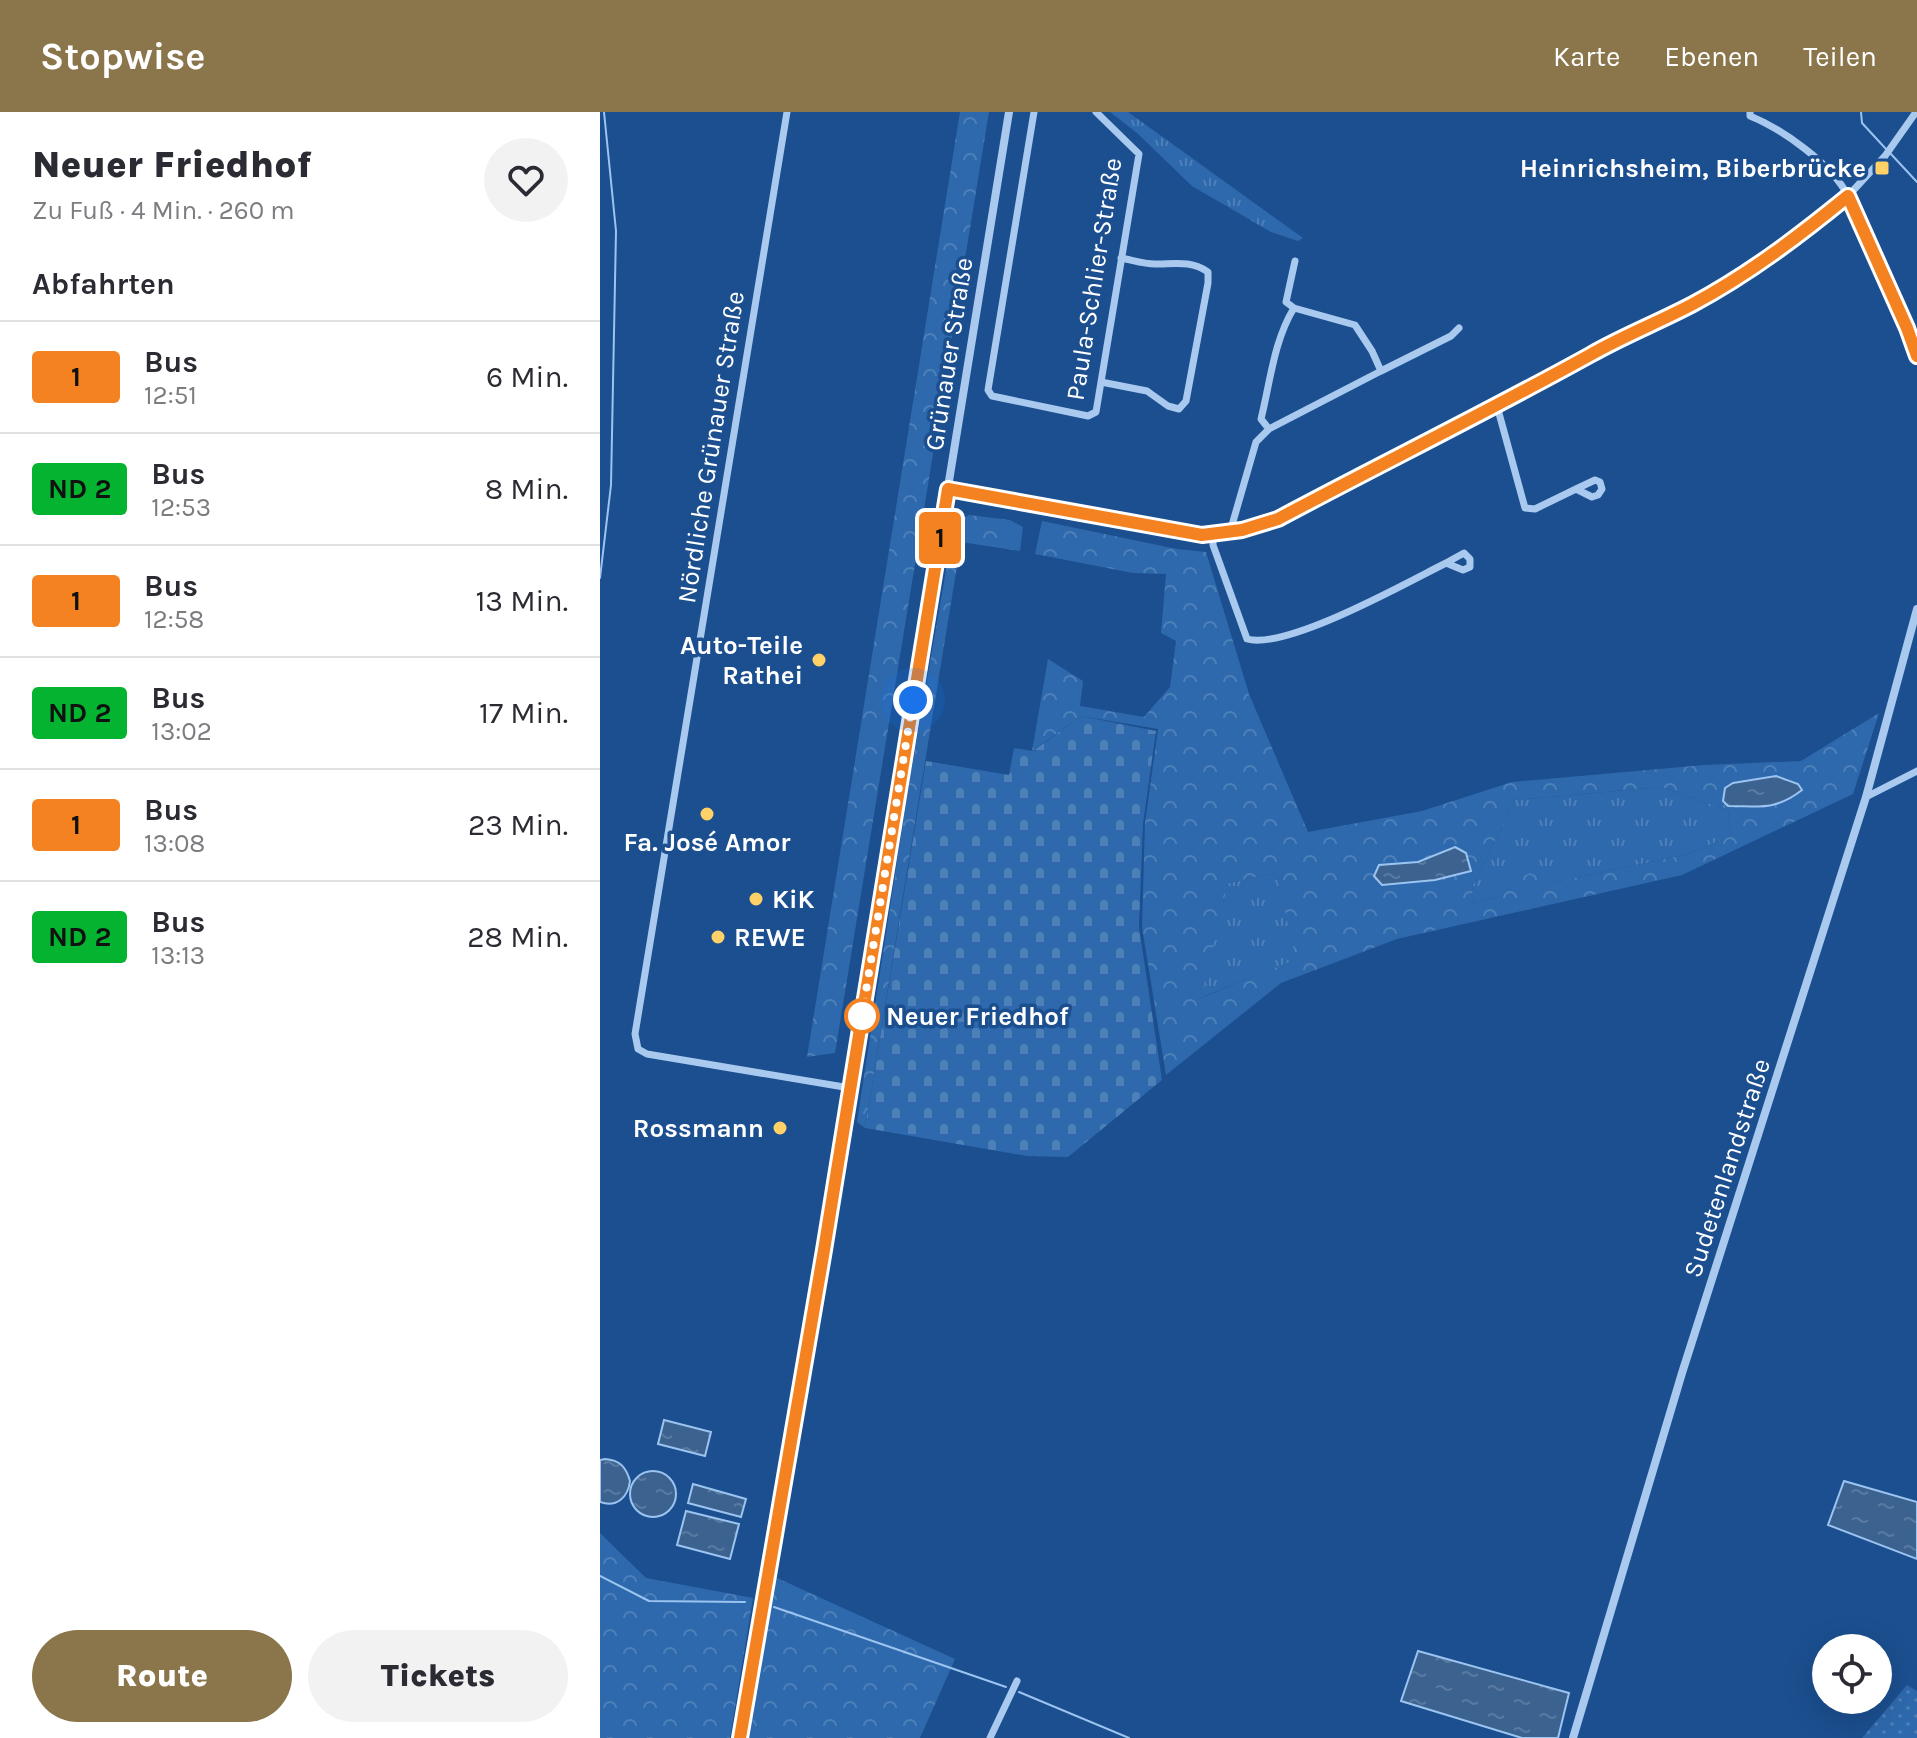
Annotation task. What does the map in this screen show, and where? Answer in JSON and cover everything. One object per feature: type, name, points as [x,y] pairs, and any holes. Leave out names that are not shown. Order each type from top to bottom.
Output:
[{"type":"street","name":"Nördliche Grünauer Straße","points":[[787,112],[635,1034],[638,1049],[647,1054],[850,1088]]},
{"type":"street","name":"Grünauer Straße","points":[[740,1738],[850,1088],[1009,112]]},
{"type":"street","name":"Paula-Schlier-Straße","points":[[1034,112],[988,390],[992,396],[1088,416],[1096,412],[1139,154],[1096,112]]},
{"type":"street","points":[[1750,112],[1750,116],[1767,123],[1821,164],[1843,187],[1917,356]]},
{"type":"street","points":[[948,489],[1213,535],[1278,519],[1616,341],[1694,304],[1740,277],[1788,245],[1848,196],[1885,156],[1916,112]]},
{"type":"street","points":[[1101,382],[1147,391],[1168,406],[1179,409],[1186,401],[1208,283],[1208,272],[1201,267],[1172,261],[1156,264],[1121,258]]},
{"type":"street","points":[[1295,261],[1286,302],[1294,308],[1355,325],[1381,371]]},
{"type":"street","points":[[1269,429],[1261,419],[1277,350],[1294,308]]},
{"type":"street","points":[[1230,532],[1256,442],[1269,429],[1451,336],[1459,328]]},
{"type":"street","points":[[1497,406],[1525,508],[1535,509],[1576,489]]},
{"type":"street","points":[[1213,535],[1213,545],[1247,639],[1254,641],[1284,636],[1330,619],[1446,563]]},
{"type":"street","name":"Sudetenlandstraße","points":[[1573,1738],[1682,1373],[1866,797],[1917,609]]},
{"type":"street","points":[[1866,797],[1917,771]]},
{"type":"street","points":[[990,1738],[1017,1681]]},
{"type":"green space","points":[[960,112],[989,112],[835,1053],[807,1057]]},
{"type":"green space","points":[[1110,112],[1128,112],[1303,238],[1298,241],[1271,232],[1192,186],[1137,133]]},
{"type":"green space","points":[[969,515],[1010,520],[1023,527],[1020,551],[961,542],[865,1128],[857,1122],[909,784],[954,524]]},
{"type":"green space","points":[[1042,521],[1177,549],[1206,552],[1249,694],[1308,832],[1422,811],[1512,782],[1704,765],[1801,761],[1879,713],[1853,794],[1682,875],[1397,939],[1281,983],[1166,1075],[1142,927],[1145,823],[1158,729],[1081,716],[1032,751],[1048,659],[1083,681],[1080,706],[1144,717],[1170,687],[1176,641],[1161,633],[1166,574],[1133,573],[1035,554]],"holes":[[[1776,776],[1801,791],[1776,802],[1728,806],[1733,783]],[[1661,787],[1728,810],[1731,836],[1685,855],[1554,882],[1530,873],[1515,879],[1503,895],[1474,904],[1472,887],[1515,800]],[[1276,873],[1296,959],[1201,998],[1228,883]]]},
{"type":"green space","name":"Neuer Friedhof","points":[[1081,716],[1156,731],[1143,824],[1139,927],[1162,1080],[1068,1157],[1027,1156],[865,1128],[926,761],[1009,775],[1014,748],[1033,751]]},
{"type":"green space","points":[[1661,787],[1728,810],[1731,836],[1685,855],[1554,882],[1515,879],[1503,895],[1474,904],[1472,887],[1515,800]]},
{"type":"green space","points":[[1276,873],[1297,959],[1200,998],[1228,883]]},
{"type":"green space","points":[[600,1533],[646,1578],[753,1598],[730,1738],[600,1738]]},
{"type":"green space","points":[[775,1577],[955,1659],[920,1738],[748,1738]]},
{"type":"green space","points":[[1907,1685],[1917,1691],[1917,1738],[1862,1738],[1882,1714],[1892,1714],[1892,1703]]},
{"type":"water","points":[[1776,776],[1798,784],[1802,790],[1766,806],[1728,806],[1723,801],[1725,788],[1733,783]]},
{"type":"water","points":[[1455,847],[1466,853],[1471,871],[1435,880],[1382,885],[1374,876],[1379,865],[1418,862]]},
{"type":"water","points":[[664,1420],[711,1432],[705,1456],[658,1444]]},
{"type":"water","points":[[600,1460],[622,1465],[630,1481],[621,1500],[612,1504],[600,1502]]},
{"type":"water","points":[[653,1471],[669,1478],[676,1494],[669,1510],[653,1517],[637,1510],[630,1494],[637,1478]]},
{"type":"water","points":[[1844,1481],[1917,1502],[1917,1559],[1828,1525]]},
{"type":"water","points":[[693,1484],[746,1499],[741,1517],[688,1503]]},
{"type":"water","points":[[686,1511],[739,1524],[730,1559],[677,1545]]},
{"type":"water","points":[[1418,1651],[1569,1693],[1558,1738],[1522,1738],[1401,1701]]},
{"type":"waterway","points":[[600,578],[611,485],[616,231],[604,112]]},
{"type":"waterway","points":[[1861,112],[1862,123],[1886,149]]},
{"type":"waterway","points":[[1890,153],[1917,182]]},
{"type":"waterway","points":[[600,1576],[649,1601],[745,1602]]},
{"type":"waterway","points":[[774,1607],[1006,1687]]},
{"type":"waterway","points":[[1019,1692],[1129,1738]]},
{"type":"bus line","name":"1","points":[[740,1738],[824,1250],[948,489],[1202,535],[1256,527],[1278,519],[1616,341],[1694,304],[1781,250],[1848,196],[1917,356]]},
{"type":"place","name":"Heinrichsheim, Biberbrücke","points":[[1882,168]]},
{"type":"place","name":"Auto-Teile Rathei","points":[[819,660]]},
{"type":"place","name":"Fa. José Amor","points":[[707,814]]},
{"type":"place","name":"KiK","points":[[756,899]]},
{"type":"place","name":"REWE","points":[[718,937]]},
{"type":"place","name":"Neuer Friedhof","points":[[862,1016]]},
{"type":"place","name":"Rossmann","points":[[780,1128]]},
{"type":"route","points":[[862,1016],[913,700]]}]
